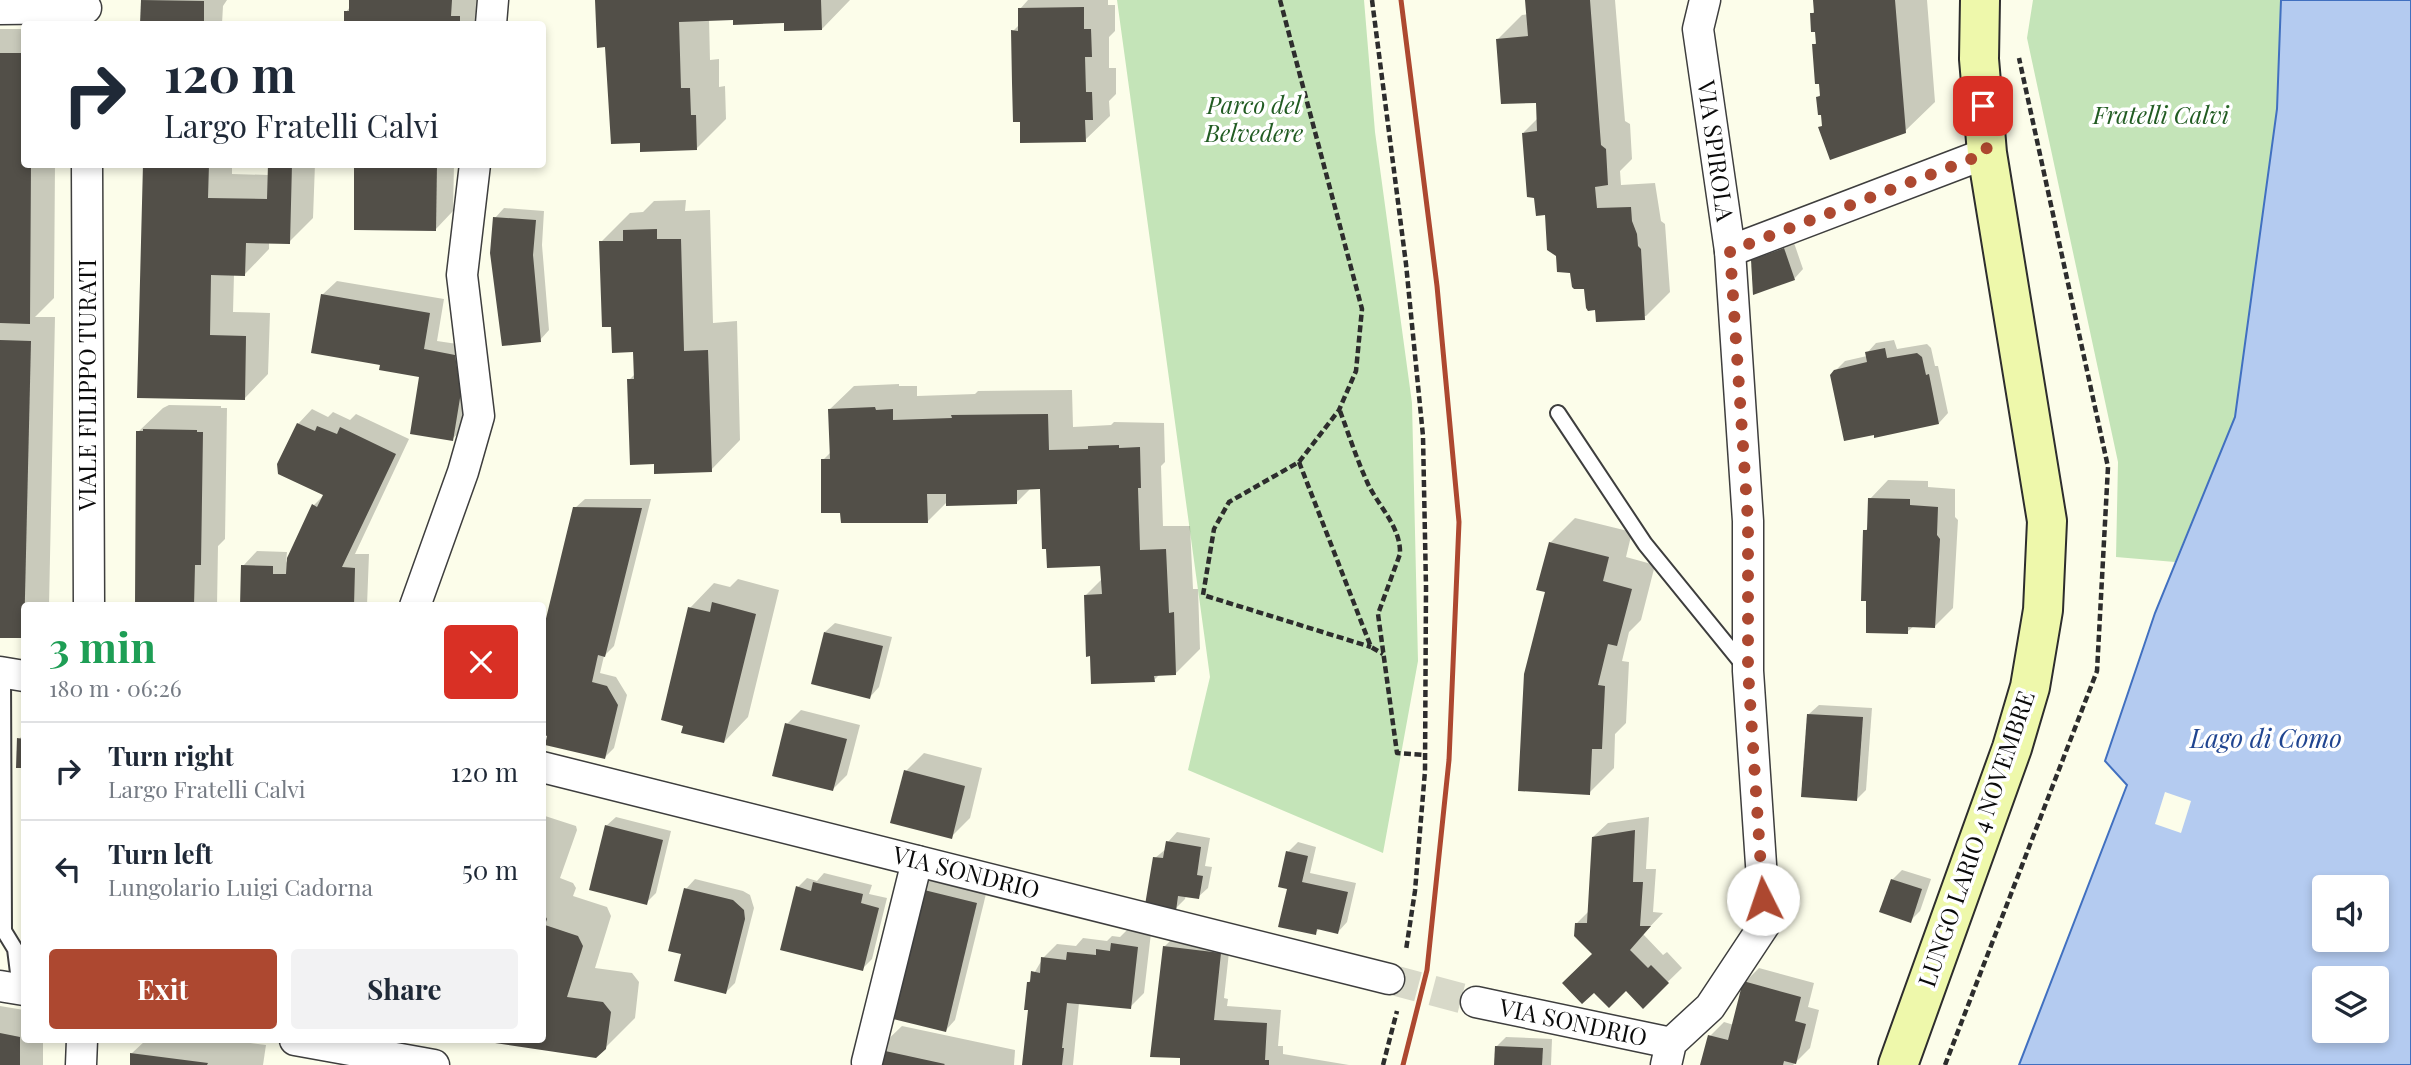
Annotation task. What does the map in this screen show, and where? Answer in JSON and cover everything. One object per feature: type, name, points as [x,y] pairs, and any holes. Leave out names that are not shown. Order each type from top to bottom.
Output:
[{"type":"main road","name":"LUNGO LARIO 4 NOVEMBRE","points":[[1898,1065],[2012,748],[2030,687],[2043,610],[2047,521],[1987,153],[1979,59],[1980,0]]},
{"type":"street","points":[[491,21],[493,0]]},
{"type":"street","name":"VIA SPIROLA","points":[[1668,1054],[1710,1007],[1765,924],[1748,670],[1748,521],[1730,251],[1698,29],[1705,0]]},
{"type":"street","points":[[0,9],[87,11]]},
{"type":"street","points":[[1730,251],[1987,153]]},
{"type":"street","name":"VIALE FILIPPO TURATI","points":[[87,168],[89,602]]},
{"type":"street","points":[[416,602],[463,472],[479,416],[462,275],[475,168]]},
{"type":"street","name":"VIA SONDRIO","points":[[546,768],[1398,978]]},
{"type":"street","points":[[867,1062],[917,861]]},
{"type":"street","name":"VIA SONDRIO","points":[[1476,1002],[1668,1054]]},
{"type":"street","points":[[81,1065],[82,1043]]},
{"type":"street","points":[[306,1043],[330,1050],[434,1065]]},
{"type":"lane","points":[[1558,414],[1645,544],[1748,670]]},
{"type":"lane","points":[[9,673],[4,931],[15,949],[15,988]]},
{"type":"path","points":[[1280,0],[1362,309],[1356,372],[1339,410],[1299,462],[1229,502],[1214,529],[1203,595],[1371,647],[1384,654]]},
{"type":"path","points":[[1372,0],[1406,264],[1423,436],[1426,587],[1425,755],[1415,891],[1383,1065]]},
{"type":"path","points":[[1339,410],[1370,487],[1391,521],[1400,544],[1400,554],[1378,614],[1397,753],[1425,755]]},
{"type":"path","points":[[1299,462],[1371,647]]},
{"type":"green space","name":"Parco del Belvedere","points":[[1117,0],[1364,0],[1375,132],[1412,403],[1418,661],[1383,853],[1188,770],[1210,677]]},
{"type":"green space","name":"Fratelli Calvi","points":[[2033,0],[2281,0],[2277,109],[2235,417],[2175,562],[2116,557],[2118,462],[2027,38]]},
{"type":"water","name":"Lago di Como","points":[[2281,0],[2411,0],[2411,1065],[2019,1065],[2127,785],[2105,761],[2155,613],[2235,417],[2277,109]]},
{"type":"pier","points":[[2165,792],[2191,801],[2181,833],[2155,824]]},
{"type":"building","points":[[141,0],[204,1],[204,21],[140,21]]},
{"type":"building","points":[[349,0],[452,0],[451,16],[460,16],[460,21],[344,21],[344,11],[349,11]]},
{"type":"building","points":[[595,0],[821,0],[822,30],[784,31],[784,23],[733,25],[733,20],[679,22],[681,88],[690,88],[691,115],[696,115],[697,150],[640,152],[640,143],[611,144],[605,47],[597,48]]},
{"type":"building","points":[[1525,0],[1590,0],[1601,145],[1606,149],[1608,185],[1595,187],[1597,208],[1631,207],[1632,221],[1641,249],[1645,320],[1596,322],[1595,310],[1588,311],[1586,308],[1584,289],[1572,287],[1570,273],[1557,272],[1556,256],[1547,250],[1545,215],[1536,216],[1534,198],[1527,197],[1522,133],[1537,131],[1536,103],[1501,104],[1496,39],[1528,36]]},
{"type":"building","points":[[1813,0],[1895,0],[1906,133],[1830,160],[1818,127],[1822,126],[1821,115],[1818,115],[1816,97],[1820,96],[1819,84],[1815,84],[1812,44],[1816,44],[1815,32],[1811,32],[1810,13],[1814,13]]},
{"type":"building","points":[[1084,7],[1084,29],[1091,29],[1092,57],[1085,57],[1086,92],[1092,92],[1093,120],[1085,120],[1086,142],[1020,143],[1020,122],[1013,122],[1011,30],[1018,31],[1018,8]]},
{"type":"building","points":[[0,53],[21,53],[21,168],[31,168],[30,324],[0,323]]},
{"type":"building","points":[[143,168],[209,168],[208,198],[267,199],[268,168],[292,168],[290,244],[246,243],[245,276],[211,275],[210,335],[246,336],[245,400],[137,398]]},
{"type":"building","points":[[354,168],[437,168],[436,231],[354,230]]},
{"type":"building","points":[[493,217],[536,220],[533,255],[541,342],[502,346],[490,253]]},
{"type":"building","points":[[657,229],[657,239],[681,239],[684,351],[708,350],[712,472],[654,474],[654,464],[630,465],[627,379],[634,379],[633,352],[612,353],[611,327],[602,327],[599,241],[623,241],[623,230]]},
{"type":"building","points":[[1784,248],[1795,280],[1753,295],[1751,260]]},
{"type":"building","points":[[321,294],[430,313],[424,349],[455,355],[461,392],[453,441],[410,434],[419,377],[379,370],[380,365],[311,353]]},
{"type":"building","points":[[0,340],[31,341],[25,602],[21,602],[21,638],[0,638]]},
{"type":"building","points":[[1885,348],[1887,358],[1917,353],[1922,357],[1926,375],[1929,374],[1939,424],[1874,438],[1874,435],[1844,441],[1830,375],[1834,370],[1867,362],[1865,352]]},
{"type":"building","points":[[875,407],[876,410],[893,409],[893,420],[952,418],[951,415],[1048,414],[1049,450],[1088,449],[1088,446],[1140,447],[1140,550],[1166,549],[1169,613],[1174,612],[1176,675],[1154,676],[1155,682],[1091,684],[1090,656],[1086,657],[1084,595],[1102,594],[1100,566],[1047,568],[1046,549],[1042,549],[1040,489],[1017,490],[1017,504],[946,506],[946,494],[927,494],[928,523],[841,523],[840,513],[821,513],[821,459],[830,459],[828,409]]},
{"type":"building","points":[[297,423],[315,431],[317,426],[337,434],[340,427],[396,454],[342,567],[355,568],[354,602],[240,602],[241,565],[273,566],[273,574],[286,574],[287,558],[312,504],[317,507],[323,495],[278,474],[277,464]]},
{"type":"building","points":[[136,431],[203,432],[201,565],[195,565],[194,602],[135,602]]},
{"type":"building","points":[[1868,498],[1910,499],[1910,505],[1938,507],[1937,535],[1940,539],[1935,628],[1908,627],[1908,634],[1866,633],[1866,601],[1861,601],[1863,530],[1867,530]]},
{"type":"building","points":[[573,507],[642,508],[605,657],[598,655],[592,682],[607,686],[618,705],[605,759],[546,745],[546,618]]},
{"type":"building","points":[[1549,542],[1609,557],[1603,581],[1632,589],[1617,646],[1608,644],[1598,685],[1605,686],[1602,749],[1592,749],[1590,795],[1518,791],[1524,674],[1545,592],[1536,590]]},
{"type":"building","points":[[712,602],[756,614],[724,743],[681,733],[683,726],[661,720],[688,607],[710,612]]},
{"type":"building","points":[[824,632],[883,646],[870,699],[811,684]]},
{"type":"building","points":[[1807,714],[1863,717],[1857,801],[1801,797]]},
{"type":"building","points":[[785,723],[847,739],[833,791],[772,776]]},
{"type":"building","points":[[17,738],[21,739],[21,768],[16,768]]},
{"type":"building","points":[[904,770],[965,786],[952,839],[890,823]]},
{"type":"building","points":[[605,825],[663,840],[647,905],[589,890]]},
{"type":"building","points":[[1635,830],[1633,882],[1643,882],[1640,926],[1651,926],[1630,950],[1648,968],[1651,965],[1669,983],[1643,1009],[1626,991],[1609,1008],[1594,993],[1582,1004],[1562,983],[1592,954],[1574,936],[1575,923],[1587,923],[1592,837]]},
{"type":"building","points":[[1166,841],[1201,847],[1197,875],[1203,876],[1199,899],[1178,896],[1176,911],[1145,905],[1153,857],[1163,858]]},
{"type":"building","points":[[1286,851],[1308,856],[1302,882],[1348,892],[1338,934],[1317,929],[1316,935],[1278,927],[1287,889],[1278,887]]},
{"type":"building","points":[[1891,879],[1922,889],[1911,923],[1879,912]]},
{"type":"building","points":[[813,882],[863,894],[861,903],[879,908],[863,971],[780,950],[796,886],[811,891]]},
{"type":"building","points":[[684,888],[733,900],[744,910],[745,919],[726,994],[674,981],[681,954],[668,951]]},
{"type":"building","points":[[916,888],[977,903],[946,1032],[885,1017]]},
{"type":"building","points":[[546,925],[578,936],[583,946],[567,997],[603,1002],[611,1012],[606,1049],[596,1058],[495,1043],[546,1043]]},
{"type":"building","points":[[1111,943],[1138,947],[1131,1009],[1067,1003],[1062,1065],[1022,1065],[1028,1010],[1024,1010],[1027,982],[1030,982],[1031,971],[1040,973],[1041,957],[1066,960],[1067,952],[1096,955],[1096,949],[1110,951]]},
{"type":"building","points":[[1163,946],[1221,953],[1214,1020],[1267,1023],[1265,1060],[1269,1060],[1269,1065],[1180,1065],[1180,1058],[1150,1057]]},
{"type":"building","points":[[1743,981],[1801,997],[1795,1021],[1806,1024],[1796,1064],[1784,1061],[1783,1065],[1700,1065],[1708,1035],[1728,1040]]},
{"type":"building","points":[[0,1033],[20,1037],[20,1065],[0,1065]]},
{"type":"building","points":[[1495,1046],[1543,1048],[1542,1065],[1494,1065]]},
{"type":"building","points":[[876,1049],[945,1064],[872,1065]]},
{"type":"building","points":[[130,1053],[208,1063],[130,1065]]},
{"type":"tunnel","points":[[1389,979],[1476,1002]]},
{"type":"railway","points":[[1401,0],[1437,286],[1459,522],[1449,760],[1427,970],[1403,1065]]},
{"type":"route","points":[[1763,899],[1748,670],[1748,521],[1730,251],[1987,153],[1983,106]]}]
